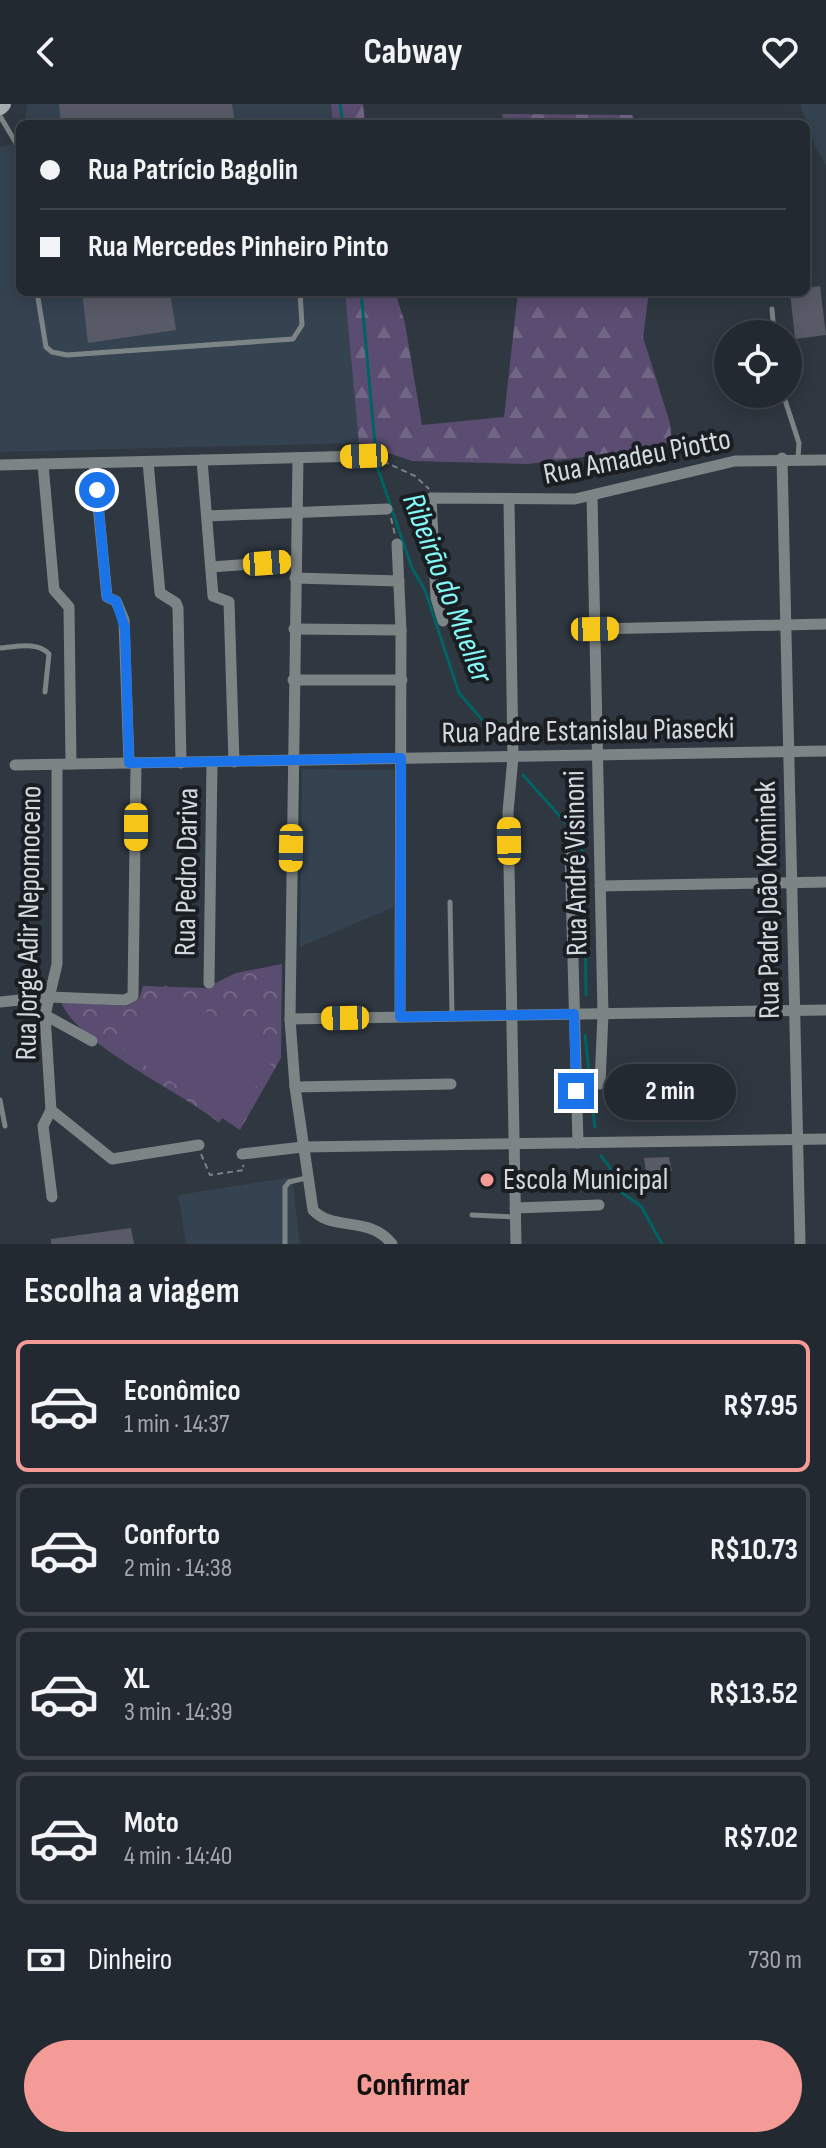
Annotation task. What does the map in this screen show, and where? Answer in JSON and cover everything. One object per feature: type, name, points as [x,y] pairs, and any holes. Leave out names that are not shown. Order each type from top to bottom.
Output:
[{"type":"street","points":[[0,465],[364,456]]},
{"type":"street","points":[[298,458],[290,1019],[295,1087],[307,1177],[316,1214],[371,1227],[392,1244]]},
{"type":"street","name":"Rua Amadeu Piotto","points":[[431,498],[509,501],[592,496],[721,464],[782,458],[826,460]]},
{"type":"street","name":"Rua Padre João Kominek","points":[[782,458],[800,1244]]},
{"type":"street","points":[[202,460],[213,596],[229,602],[234,762]]},
{"type":"street","points":[[148,462],[160,593],[176,603],[178,608],[181,763]]},
{"type":"street","points":[[0,1002],[49,997],[120,1000],[133,996],[136,987],[133,763],[125,628],[116,601],[107,597],[94,463]]},
{"type":"street","points":[[43,464],[54,590],[69,607],[71,764]]},
{"type":"street","name":"Rua André Visinoni","points":[[592,496],[603,1014],[600,1084]]},
{"type":"street","points":[[431,498],[436,598],[443,621]]},
{"type":"street","points":[[509,501],[513,757],[508,812],[516,1244]]},
{"type":"street","points":[[207,516],[387,509]]},
{"type":"street","points":[[397,544],[402,680],[400,1017]]},
{"type":"street","points":[[211,567],[295,561]]},
{"type":"street","points":[[295,578],[399,581]]},
{"type":"street","points":[[595,629],[826,624]]},
{"type":"street","points":[[294,629],[401,630]]},
{"type":"street","points":[[293,680],[402,680]]},
{"type":"street","name":"Rua Padre Estanislau Piasecki","points":[[15,765],[826,751]]},
{"type":"street","name":"Rua Pedro Dariva","points":[[209,983],[212,762]]},
{"type":"street","name":"Rua Jorge Adir Nepomoceno","points":[[52,1197],[43,1126],[51,1110],[45,1015],[57,964],[57,765]]},
{"type":"street","points":[[570,849],[578,1143]]},
{"type":"street","points":[[600,886],[826,882]]},
{"type":"street","points":[[290,1019],[826,1010]]},
{"type":"street","points":[[45,1015],[92,1041]]},
{"type":"street","points":[[295,1087],[451,1084]]},
{"type":"street","points":[[51,1110],[112,1159],[199,1145]]},
{"type":"street","points":[[242,1154],[303,1147],[826,1139]]},
{"type":"street","points":[[515,1212],[599,1205]]},
{"type":"lane","points":[[0,116],[16,143]]},
{"type":"lane","points":[[38,296],[46,347],[52,352],[67,355],[293,339],[302,325],[300,296]]},
{"type":"lane","points":[[772,309],[773,320]]},
{"type":"lane","points":[[788,408],[799,443],[798,459]]},
{"type":"lane","points":[[0,648],[36,646],[45,649],[49,654],[45,692]]},
{"type":"lane","points":[[450,902],[452,1016]]},
{"type":"lane","points":[[0,1100],[5,1126]]},
{"type":"lane","points":[[285,1244],[285,1187],[289,1182],[307,1177]]},
{"type":"lane","points":[[472,1215],[515,1212]]},
{"type":"path","points":[[380,457],[423,481],[431,498]]},
{"type":"path","points":[[387,509],[397,544]]},
{"type":"path","points":[[199,1145],[210,1175],[244,1170]]},
{"type":"shaded area","points":[[27,104],[332,104],[333,120],[25,120]]},
{"type":"shaded area","points":[[800,104],[826,104],[826,165],[810,132],[810,120],[806,120]]},
{"type":"shaded area","points":[[16,144],[16,296],[347,296],[359,443],[0,452],[0,147]]},
{"type":"shaded area","points":[[302,769],[395,770],[394,907],[300,947]]},
{"type":"shaded area","points":[[292,1177],[300,1244],[186,1244],[178,1195]]},
{"type":"green space","points":[[331,104],[363,104],[365,120],[333,120]]},
{"type":"green space","points":[[502,114],[633,115],[634,120],[503,120]]},
{"type":"green space","points":[[345,296],[396,296],[405,323],[422,425],[504,417],[518,296],[648,296],[643,337],[670,423],[672,446],[528,464],[412,461],[359,443]]},
{"type":"green space","points":[[282,964],[281,1058],[240,1130],[222,1118],[219,1123],[108,1051],[71,1018],[61,1002],[127,1006],[139,999],[143,986],[205,988],[236,973]]},
{"type":"green space","points":[[165,985],[276,1055],[234,1121],[123,1051]]},
{"type":"building","points":[[59,104],[232,104],[234,120],[61,120]]},
{"type":"building","points":[[820,286],[826,335],[802,338],[802,320],[793,320],[790,296],[810,296],[810,287]]},
{"type":"building","points":[[82,296],[171,296],[176,330],[88,343]]},
{"type":"building","points":[[669,1157],[672,1171],[646,1172],[644,1158]]},
{"type":"building","points":[[131,1228],[134,1244],[51,1244],[51,1239]]},
{"type":"waterway","name":"Ribeirão do Mueller","points":[[340,104],[342,120]]},
{"type":"waterway","name":"Ribeirão do Mueller","points":[[361,296],[377,466],[412,568],[425,590],[459,693],[503,744]]},
{"type":"waterway","name":"Ribeirão do Mueller","points":[[523,775],[565,822],[584,855],[586,995]]},
{"type":"waterway","name":"Ribeirão do Mueller","points":[[585,1035],[595,1127]]},
{"type":"waterway","name":"Ribeirão do Mueller","points":[[601,1156],[609,1166],[618,1190],[641,1206],[662,1244]]},
{"type":"place","name":"Escola Municipal","points":[[487,1180]]},
{"type":"route","points":[[97,490],[107,597],[116,601],[125,628],[129,763],[401,758],[400,1017],[574,1014],[576,1091]]}]
